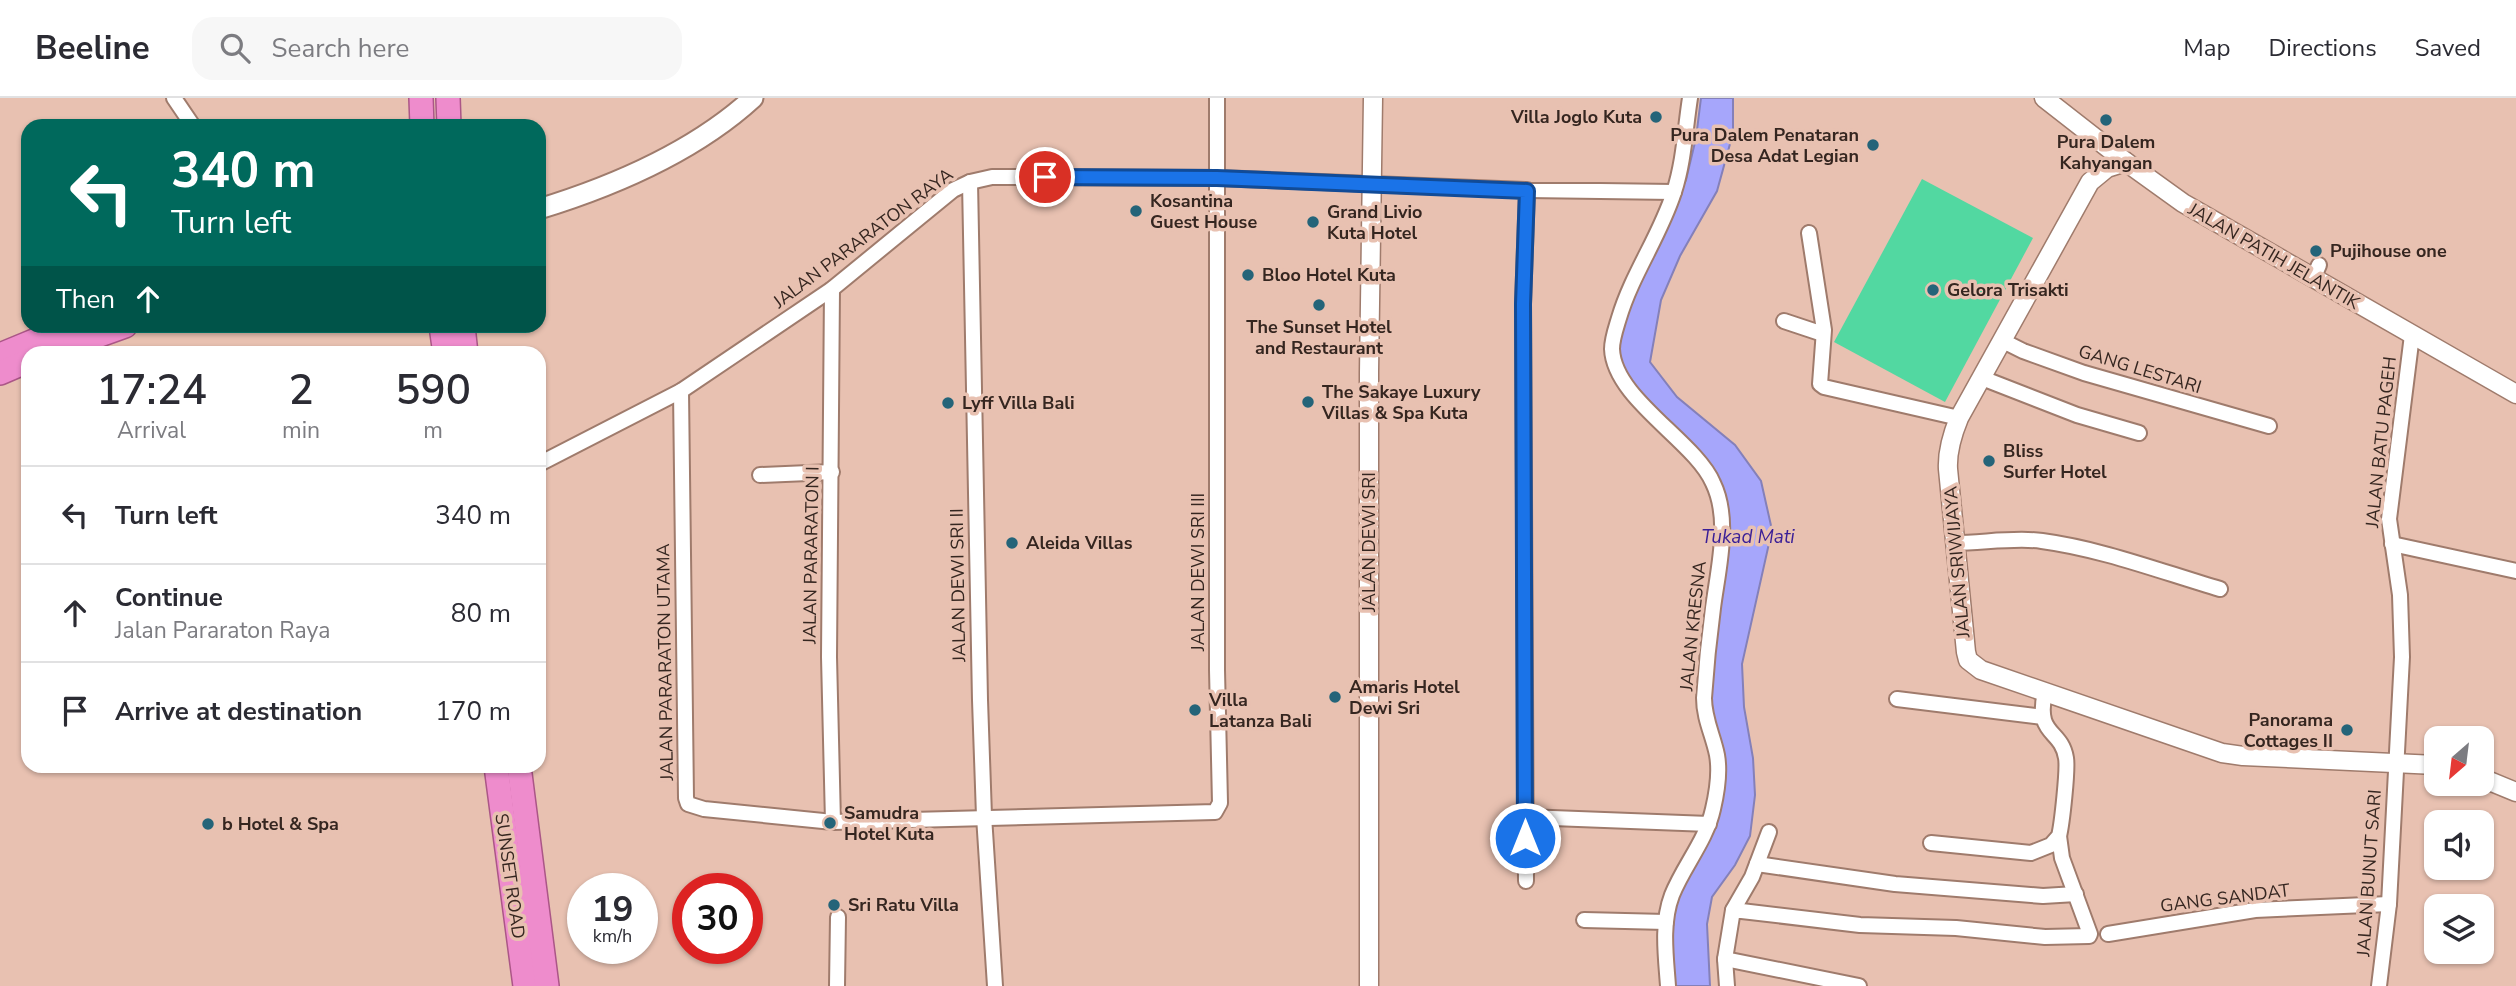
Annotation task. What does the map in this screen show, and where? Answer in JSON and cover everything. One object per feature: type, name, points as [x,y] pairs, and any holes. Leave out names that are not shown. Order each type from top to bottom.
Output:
[{"type":"highway","points":[[421,98],[422,119]]},
{"type":"highway","points":[[448,98],[449,119]]},
{"type":"highway","points":[[22,346],[53,333]]},
{"type":"highway","points":[[69,346],[106,333]]},
{"type":"highway","points":[[0,355],[21,346]]},
{"type":"highway","points":[[0,373],[21,364]]},
{"type":"highway","name":"SUNSET ROAD","points":[[497,773],[524,986]]},
{"type":"highway","name":"SUNSET ROAD","points":[[520,773],[547,986]]},
{"type":"main road","points":[[546,207],[640,171],[705,134],[752,98]]},
{"type":"street","points":[[174,98],[189,119]]},
{"type":"street","name":"JALAN DEWI SRI III","points":[[984,817],[1208,813],[1219,808],[1217,98]]},
{"type":"street","name":"JALAN DEWI SRI","points":[[1369,986],[1369,372],[1373,98]]},
{"type":"street","name":"JALAN KRESNA","points":[[1668,986],[1666,922],[1671,898],[1701,844],[1716,793],[1718,759],[1704,712],[1704,698],[1720,557],[1720,502],[1713,481],[1699,461],[1662,427],[1634,395],[1618,369],[1612,350],[1623,305],[1674,192],[1684,153],[1690,98]]},
{"type":"street","name":"JALAN PATIH JELANTIK","points":[[2045,98],[2183,203],[2316,272],[2412,335],[2516,394]]},
{"type":"street","name":"JALAN SRIWIJAYA","points":[[2094,137],[2096,161],[2090,183],[1959,418],[1948,457],[1968,660],[1981,670],[2222,753],[2424,764]]},
{"type":"street","name":"JALAN SRIWIJAYA","points":[[2090,183],[2107,168],[2126,162]]},
{"type":"street","name":"JALAN PARARATON RAYA","points":[[546,460],[681,391],[832,289],[938,202],[970,182],[992,177],[1217,178],[1527,191],[1674,192]]},
{"type":"street","name":"JALAN DEWI SRI II","points":[[970,182],[984,817],[995,986]]},
{"type":"street","points":[[1526,881],[1523,304],[1527,191]]},
{"type":"street","points":[[1809,233],[1823,334],[1818,381],[1822,386],[1959,418]]},
{"type":"street","name":"JALAN PARARATON I","points":[[832,289],[829,657],[833,822]]},
{"type":"street","points":[[1784,321],[1823,334]]},
{"type":"street","name":"JALAN BATU PAGEH","points":[[2396,762],[2402,620],[2389,519],[2412,335]]},
{"type":"street","name":"GANG LESTARI","points":[[2003,341],[2084,373],[2269,426]]},
{"type":"street","points":[[1982,378],[2077,415],[2139,433]]},
{"type":"street","name":"JALAN PARARATON UTAMA","points":[[681,391],[686,798],[692,807],[833,822],[984,817]]},
{"type":"street","points":[[760,475],[832,472]]},
{"type":"street","points":[[1955,543],[1995,543],[2023,539],[2042,541],[2082,549],[2220,589]]},
{"type":"street","points":[[2392,544],[2516,571]]},
{"type":"street","points":[[1734,910],[1860,925],[1956,928],[2045,937],[2089,936],[2062,859],[2059,836],[2066,758],[2061,745],[2043,718],[2041,709],[2045,692]]},
{"type":"street","points":[[1897,699],[2043,718]]},
{"type":"street","name":"JALAN BUNUT SARI","points":[[2379,986],[2389,904],[2396,762]]},
{"type":"street","points":[[2494,783],[2516,792]]},
{"type":"street","points":[[1525,817],[1709,824]]},
{"type":"street","points":[[1727,986],[1725,959],[1734,910],[1757,864],[1769,832]]},
{"type":"street","points":[[1931,843],[2031,853],[2051,845],[2059,836]]},
{"type":"street","points":[[1757,864],[1895,884],[2043,896],[2076,894]]},
{"type":"street","name":"GANG SANDAT","points":[[2108,933],[2255,910],[2389,904]]},
{"type":"street","points":[[836,986],[838,917]]},
{"type":"street","points":[[1584,920],[1666,922]]},
{"type":"street","points":[[1725,959],[1859,986]]},
{"type":"green space","name":"Gelora Trisakti","points":[[1922,179],[2033,238],[1945,402],[1834,342]]},
{"type":"water","name":"Tukad Mati","points":[[1701,98],[1733,98],[1733,133],[1717,191],[1680,256],[1661,300],[1650,362],[1677,397],[1735,445],[1761,481],[1772,530],[1742,664],[1744,707],[1753,758],[1755,795],[1750,836],[1735,865],[1712,897],[1707,924],[1710,986],[1674,986],[1671,926],[1675,898],[1719,797],[1708,699],[1728,522],[1725,494],[1716,472],[1625,375],[1615,356],[1617,332],[1686,180],[1696,138]]},
{"type":"place","name":"Villa Joglo Kuta","points":[[1656,117]]},
{"type":"place","name":"Pura Dalem Kahyangan","points":[[2106,120]]},
{"type":"place","name":"Pura Dalem Penataran Desa Adat Legian","points":[[1873,145]]},
{"type":"place","name":"Kosantina Guest House","points":[[1136,211]]},
{"type":"place","name":"Grand Livio Kuta Hotel","points":[[1313,222]]},
{"type":"place","name":"Pujihouse one","points":[[2316,251]]},
{"type":"place","name":"Bloo Hotel Kuta","points":[[1248,275]]},
{"type":"place","name":"Gelora Trisakti","points":[[1933,290]]},
{"type":"place","name":"The Sunset Hotel and Restaurant","points":[[1319,305]]},
{"type":"place","name":"The Sakaye Luxury Villas & Spa Kuta","points":[[1308,402]]},
{"type":"place","name":"Lyff Villa Bali","points":[[948,403]]},
{"type":"place","name":"Bliss Surfer Hotel","points":[[1989,461]]},
{"type":"place","name":"Aleida Villas","points":[[1012,543]]},
{"type":"place","name":"Amaris Hotel Dewi Sri","points":[[1335,697]]},
{"type":"place","name":"Villa Latanza Bali","points":[[1195,710]]},
{"type":"place","name":"Panorama Cottages II","points":[[2347,730]]},
{"type":"place","name":"Samudra Hotel Kuta","points":[[830,823]]},
{"type":"place","name":"b Hotel & Spa","points":[[208,824]]},
{"type":"place","name":"Sri Ratu Villa","points":[[834,905]]},
{"type":"route","points":[[1045,177],[1217,178],[1527,191],[1523,304],[1525,838]]}]
